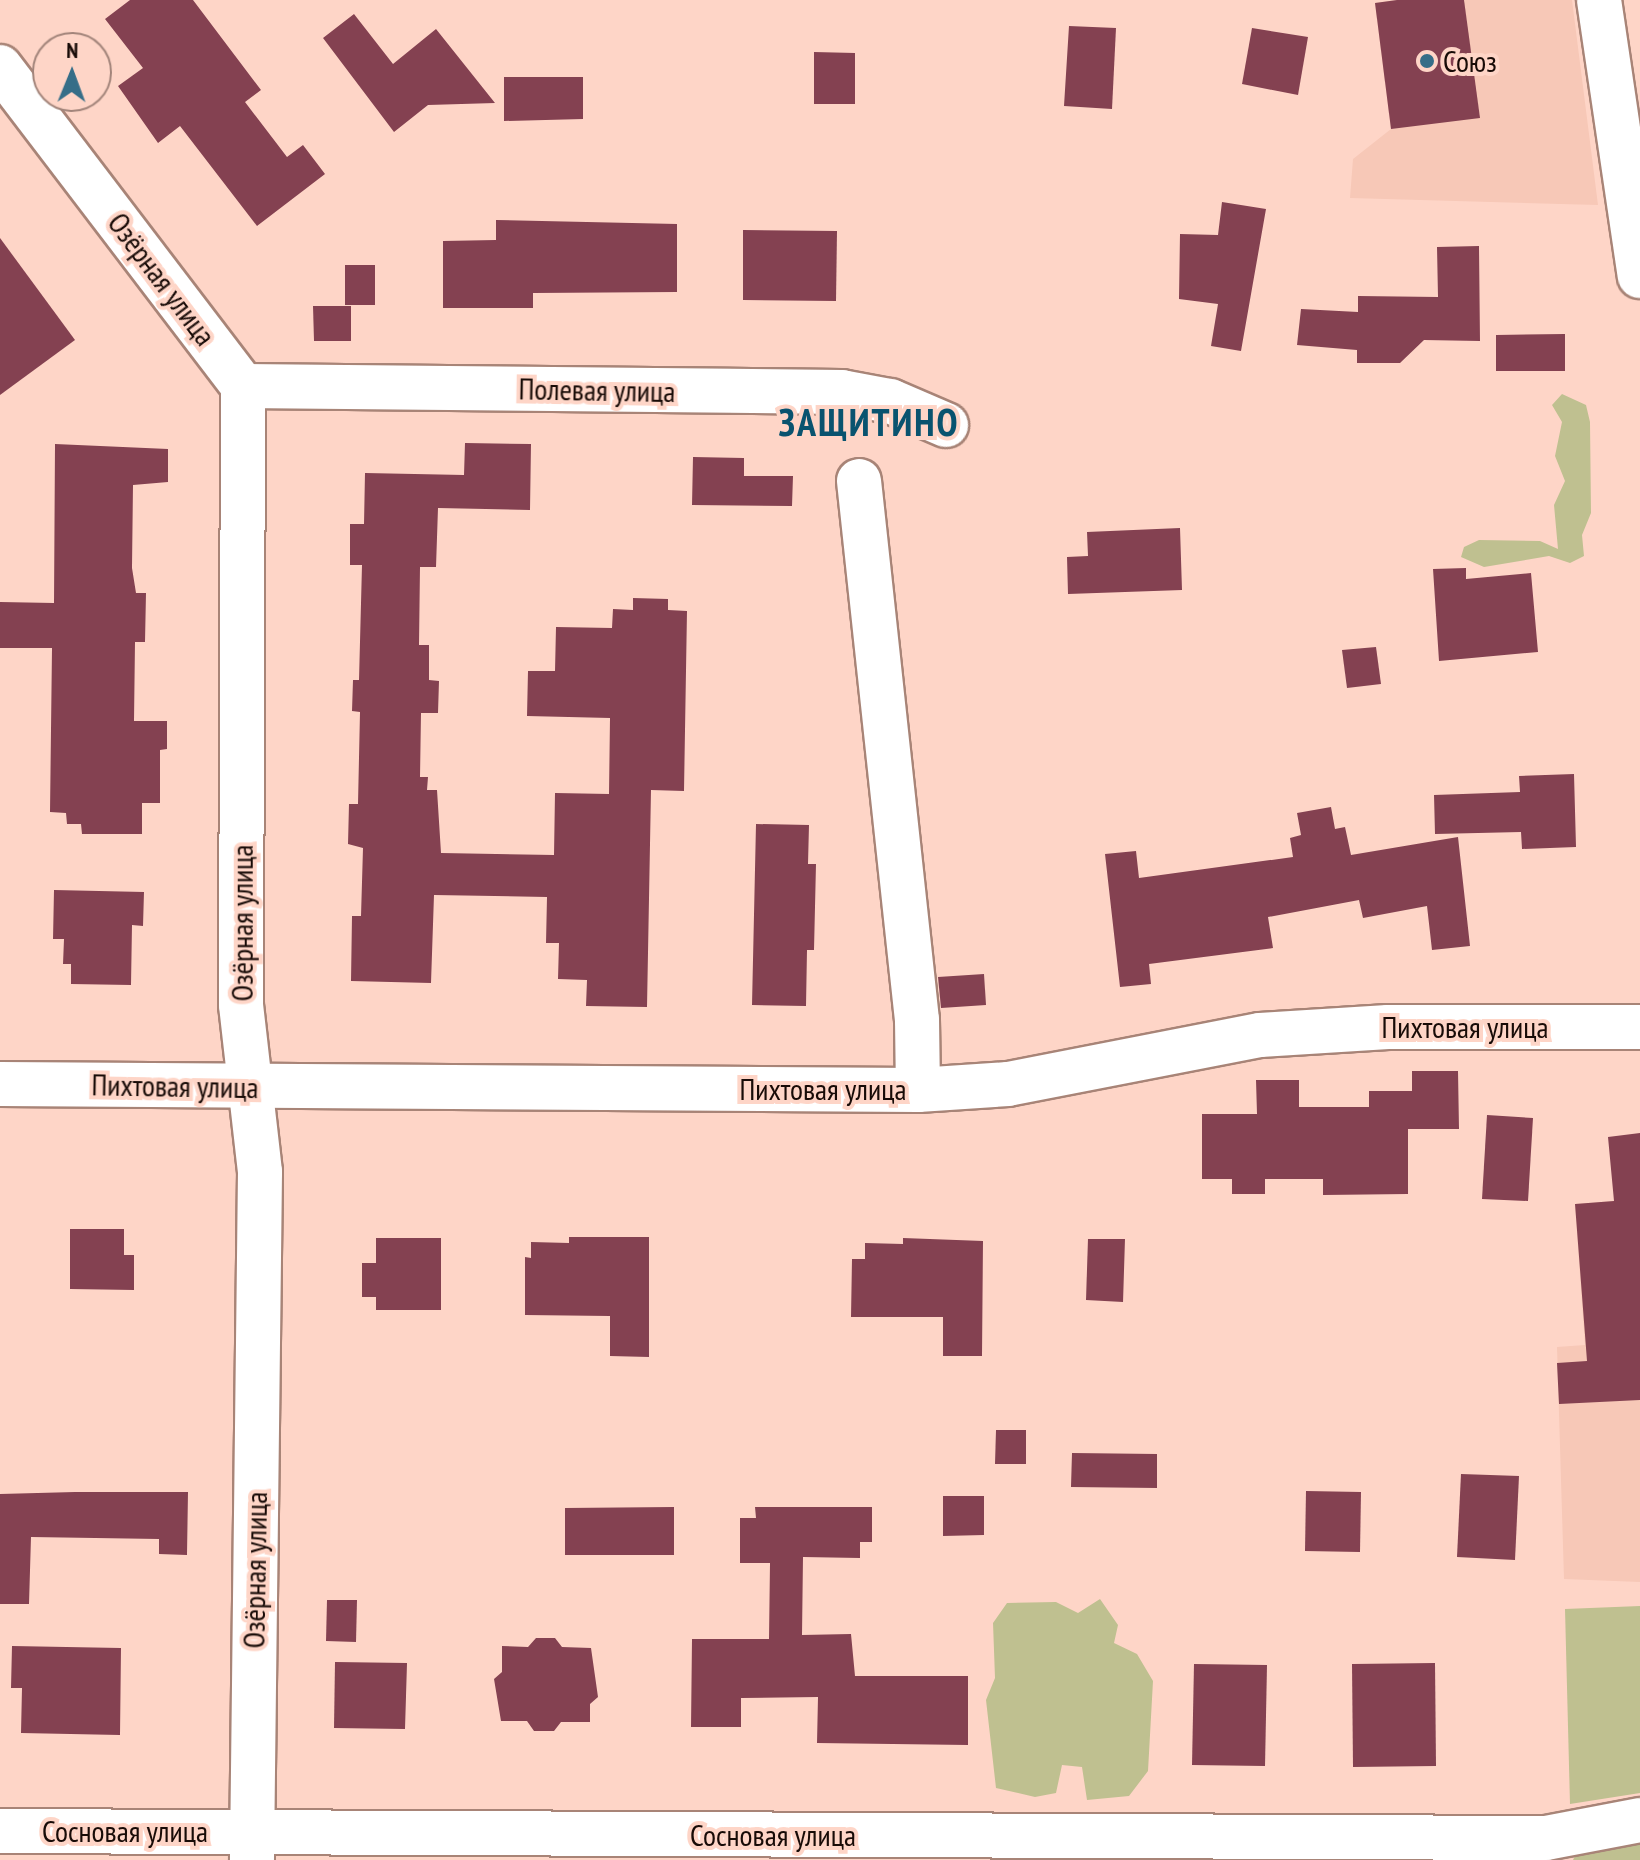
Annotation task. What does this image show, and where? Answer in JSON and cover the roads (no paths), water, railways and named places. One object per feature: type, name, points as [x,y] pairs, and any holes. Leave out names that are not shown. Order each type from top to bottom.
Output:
[{"type":"street","points":[[1599,0],[1640,276]]},
{"type":"street","name":"Озёрная улица","points":[[0,67],[243,386],[241,1005],[253,1087],[260,1172],[252,1846]]},
{"type":"street","name":"Полевая улица","points":[[243,386],[842,392],[890,401],[946,425]]},
{"type":"street","points":[[859,481],[917,1020],[918,1090]]},
{"type":"street","name":"Пихтовая улица","points":[[0,1084],[918,1090],[1008,1084],[1260,1035],[1388,1027],[1640,1027]]},
{"type":"street","name":"Сосновая улица","points":[[0,1831],[252,1846],[1548,1849],[1640,1820]]},
{"type":"place","name":"Союз","points":[[1427,61]]},
{"type":"district","name":"ЗАЩИТИНО","points":[[869,422]]}]
